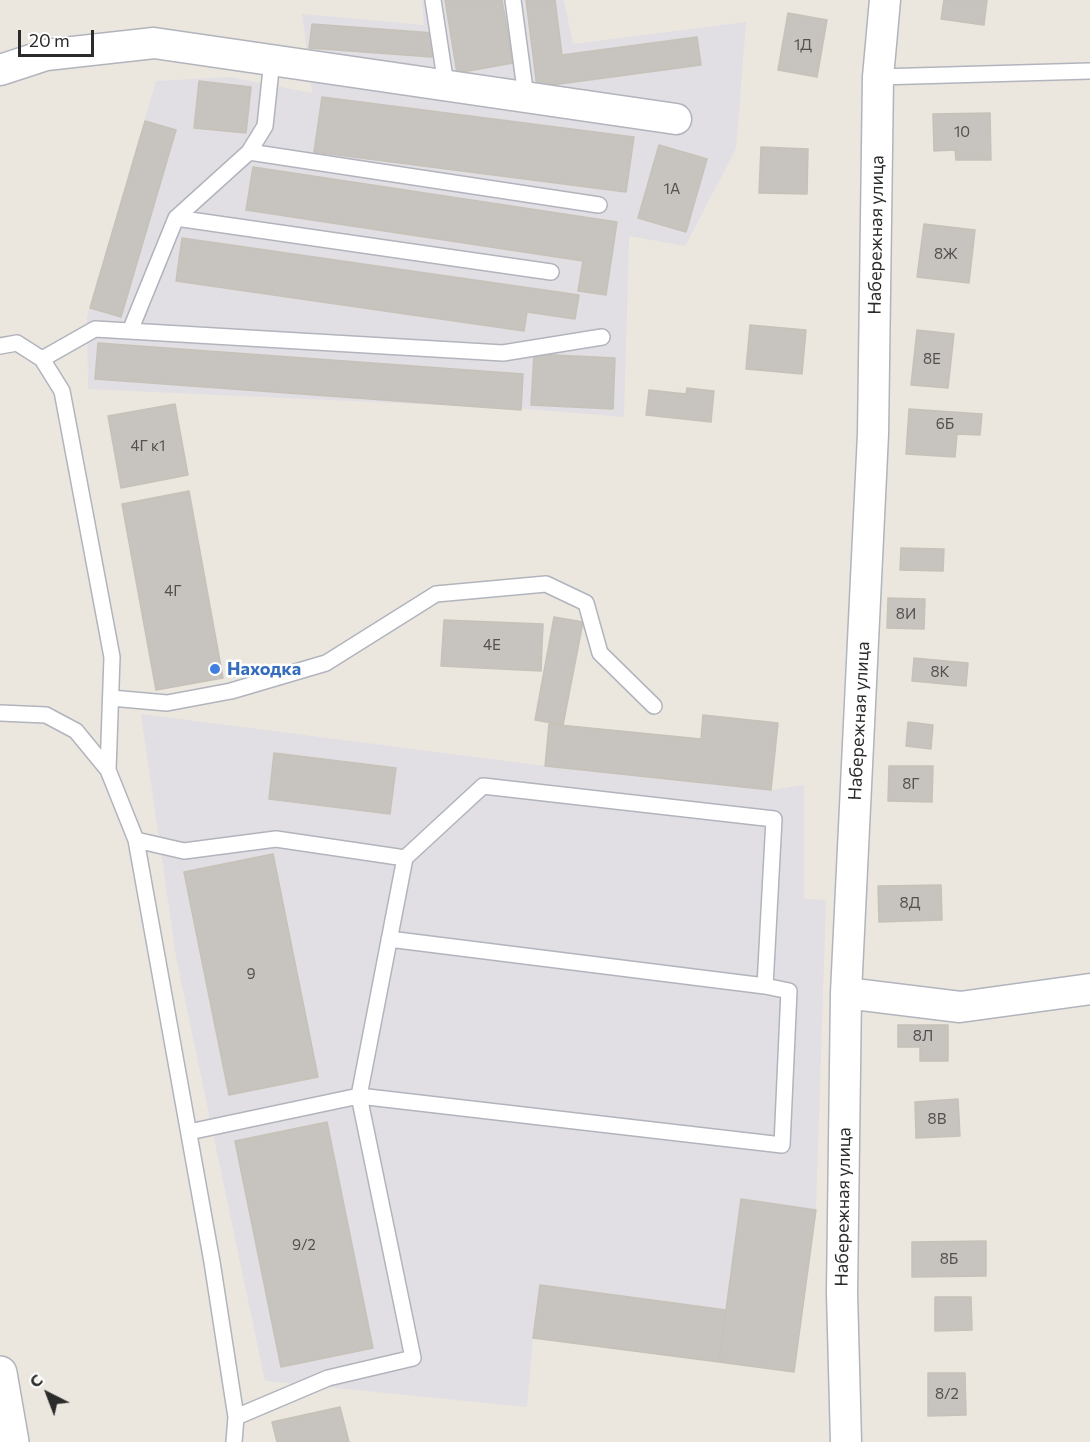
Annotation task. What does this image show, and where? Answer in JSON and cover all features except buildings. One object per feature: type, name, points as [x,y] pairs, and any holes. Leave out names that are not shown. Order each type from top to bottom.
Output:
[{"type":"main road","points":[[0,1373],[12,1442]]},
{"type":"street","name":"Набережная улица","points":[[846,1442],[842,1293],[846,993],[873,434],[878,77],[885,0]]},
{"type":"street","points":[[0,70],[46,55],[154,43],[676,119]]},
{"type":"street","points":[[846,993],[960,1006],[1090,989]]},
{"type":"lane","points":[[433,0],[446,86]]},
{"type":"lane","points":[[513,0],[526,97]]},
{"type":"lane","points":[[130,331],[176,218],[249,152],[265,126],[272,60]]},
{"type":"lane","points":[[878,77],[1090,71]]},
{"type":"lane","points":[[249,152],[599,205]]},
{"type":"lane","points":[[176,218],[551,272]]},
{"type":"lane","points":[[42,359],[95,329],[503,353],[602,337]]},
{"type":"lane","points":[[0,346],[17,343],[42,359],[62,391],[112,657],[108,770]]},
{"type":"lane","points":[[111,698],[167,703],[231,691],[326,663],[436,594],[546,584],[586,603],[600,653],[654,706]]},
{"type":"lane","points":[[0,713],[46,715],[76,731],[108,770],[136,840],[212,1262],[236,1417],[234,1442]]},
{"type":"lane","points":[[236,1417],[328,1378],[413,1358],[359,1096],[405,858],[483,786],[774,819],[765,986]]},
{"type":"lane","points":[[136,840],[184,851],[276,839],[405,858]]},
{"type":"lane","points":[[189,1132],[359,1096],[782,1145],[789,991],[765,986],[389,939]]},
{"type":"shaded area","points":[[422,0],[564,0],[573,44],[746,22],[736,149],[685,246],[629,236],[624,417],[528,409],[88,389],[87,316],[156,81],[230,77],[312,93],[302,14],[424,25]]},
{"type":"shaded area","points":[[141,714],[545,766],[771,790],[804,785],[804,899],[826,900],[816,1209],[794,1372],[533,1338],[527,1407],[265,1381],[176,957]]},
{"type":"place","name":"Находка","points":[[215,669]]}]
